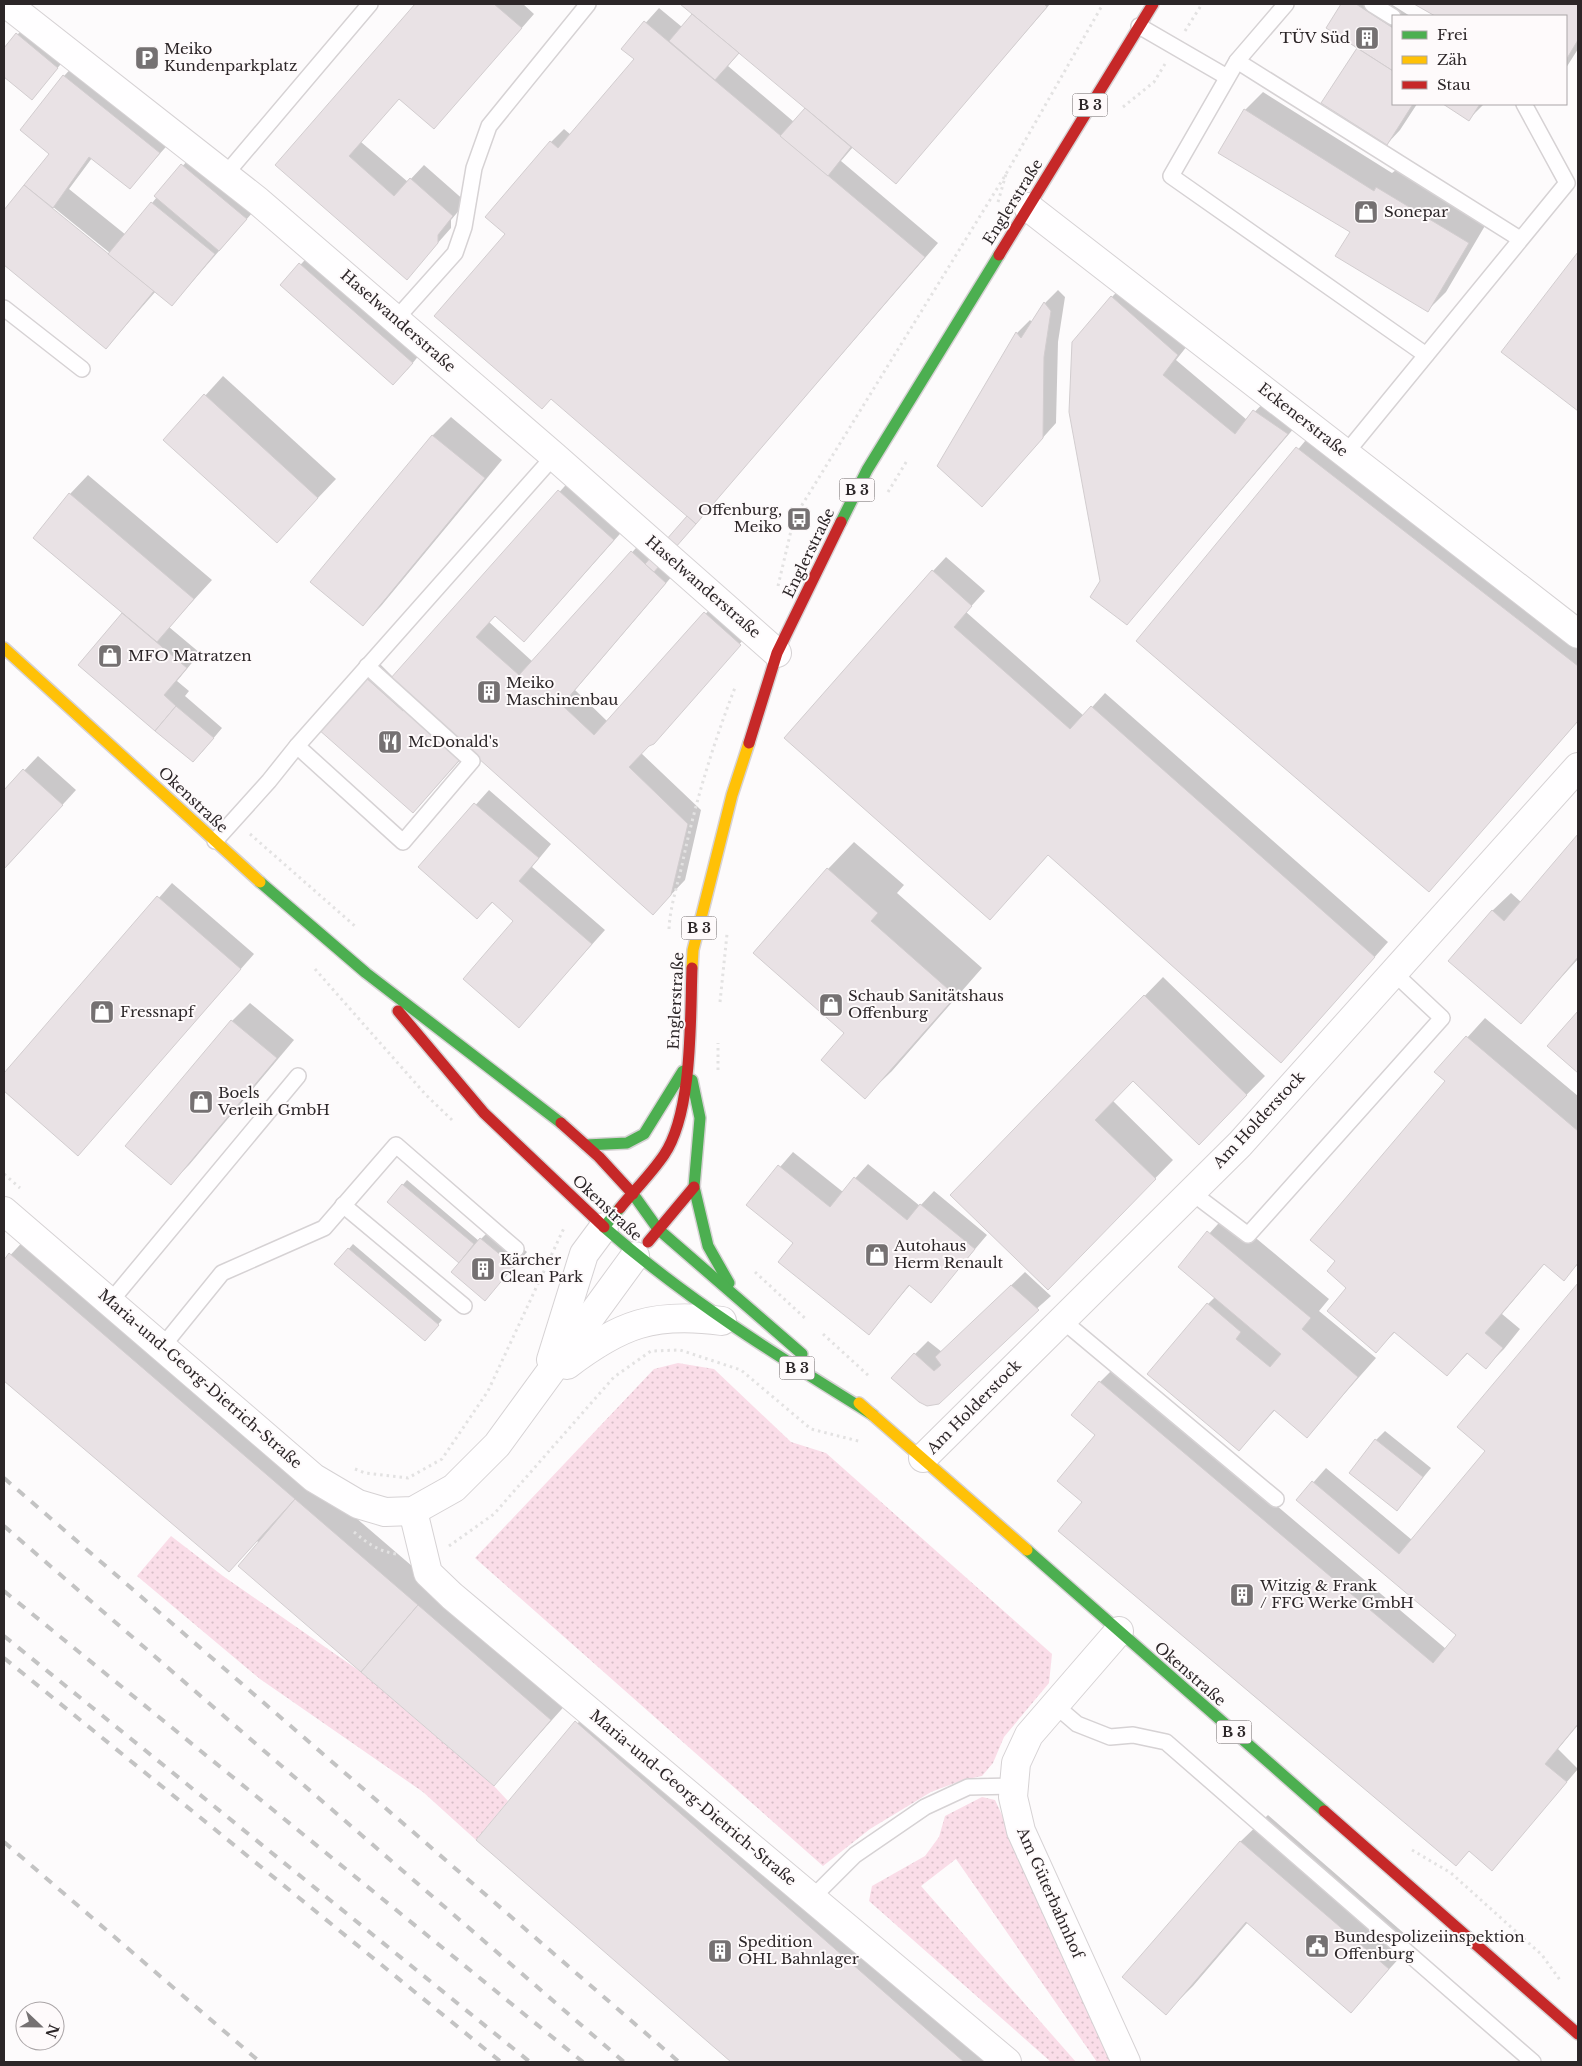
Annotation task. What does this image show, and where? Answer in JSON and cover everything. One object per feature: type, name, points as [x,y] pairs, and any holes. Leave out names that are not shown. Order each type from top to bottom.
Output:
[{"type":"main road","name":"Englerstraße","points":[[604,1227],[665,1154],[682,1112],[688,1064],[694,950],[732,795],[776,653],[867,470],[1153,4]]},
{"type":"main road","name":"Okenstraße","points":[[4,648],[63,699],[215,841],[365,972],[494,1071],[586,1145],[633,1194],[658,1229],[732,1312],[873,1414]]},
{"type":"main road","name":"Okenstraße","points":[[365,972],[484,1113],[635,1256],[732,1312],[873,1414],[1578,2034]]},
{"type":"main road","name":"Englerstraße","points":[[586,1145],[627,1143],[644,1134],[688,1064]]},
{"type":"main road","name":"Englerstraße","points":[[688,1064],[700,1118],[694,1187],[708,1246],[732,1312]]},
{"type":"main road","points":[[635,1256],[694,1187]]},
{"type":"street","name":"Haselwanderstraße","points":[[7,4],[225,174],[554,456],[776,653]]},
{"type":"street","name":"Eckenerstraße","points":[[1028,207],[1578,634]]},
{"type":"street","name":"Am Holderstock","points":[[923,1458],[1240,1144],[1578,767]]},
{"type":"street","name":"Maria-und-Georg-Dietrich-Straße","points":[[4,1210],[314,1478],[358,1504],[385,1512],[413,1511],[454,1488],[497,1445],[635,1256]]},
{"type":"street","name":"Maria-und-Georg-Dietrich-Straße","points":[[543,1383],[584,1254],[604,1227]]},
{"type":"street","name":"Maria-und-Georg-Dietrich-Straße","points":[[543,1383],[596,1343],[628,1326],[645,1322],[696,1318],[732,1312]]},
{"type":"street","name":"Maria-und-Georg-Dietrich-Straße","points":[[413,1511],[428,1573],[452,1596],[1008,2062]]},
{"type":"street","name":"Am Güterbahnhof","points":[[1119,1631],[1029,1735],[1016,1763],[1013,1797],[1021,1831],[1126,2062]]},
{"type":"lane","points":[[225,174],[370,4]]},
{"type":"lane","points":[[396,319],[455,254],[464,227],[474,168],[489,126],[588,4]]},
{"type":"lane","points":[[1286,4],[1237,61],[1171,176],[1426,355]]},
{"type":"lane","points":[[1372,4],[1392,16]]},
{"type":"lane","points":[[1139,26],[1227,77]]},
{"type":"lane","points":[[1237,61],[1520,238]]},
{"type":"lane","points":[[1346,453],[1520,238],[1567,183],[1525,105]]},
{"type":"lane","points":[[4,308],[82,369]]},
{"type":"lane","points":[[215,841],[367,666],[554,456]]},
{"type":"lane","points":[[297,746],[403,842],[472,761],[367,666]]},
{"type":"lane","points":[[1191,1192],[1248,1235],[1442,1018],[1394,973]]},
{"type":"lane","points":[[110,1302],[298,1076]]},
{"type":"lane","points":[[162,1347],[222,1273],[324,1228],[396,1145],[516,1249]]},
{"type":"lane","points":[[343,1205],[464,1306]]},
{"type":"lane","points":[[1062,1320],[1276,1499]]},
{"type":"lane","points":[[1056,1706],[1077,1724],[1110,1737],[1133,1735],[1166,1742],[1533,2062]]},
{"type":"lane","points":[[812,1898],[855,1855],[925,1807],[968,1787],[1014,1786]]},
{"type":"path","points":[[776,594],[794,518],[1006,174],[1103,4]]},
{"type":"path","points":[[1116,112],[1154,82],[1202,4]]},
{"type":"path","points":[[885,498],[910,456]]},
{"type":"path","points":[[720,1010],[728,929]]},
{"type":"path","points":[[312,965],[426,1095],[454,1122]]},
{"type":"path","points":[[718,1072],[719,1035]]},
{"type":"path","points":[[4,1174],[26,1193]]},
{"type":"path","points":[[350,1467],[365,1473],[408,1478],[442,1459],[488,1391],[564,1228]]},
{"type":"path","points":[[752,1269],[810,1322]]},
{"type":"path","points":[[817,1329],[875,1382]]},
{"type":"path","points":[[422,1550],[450,1546],[494,1514],[614,1376],[651,1351],[680,1350],[741,1370],[811,1429],[862,1442]]},
{"type":"shaded area","points":[[678,1363],[714,1369],[791,1442],[826,1453],[1052,1654],[1049,1683],[1004,1737],[993,1763],[982,1776],[963,1780],[931,1792],[870,1829],[823,1866],[475,1558],[654,1369]]},
{"type":"shaded area","points":[[171,1536],[223,1576],[361,1672],[494,1786],[508,1801],[476,1840],[423,1792],[260,1679],[137,1576]]},
{"type":"shaded area","points":[[982,1797],[995,1800],[1117,2062],[1097,2062],[956,1859],[921,1886],[1076,2062],[1051,2062],[869,1901],[872,1886],[925,1856],[939,1837],[945,1816]]},
{"type":"building","points":[[415,4],[494,4],[522,28],[434,129],[399,99],[349,156],[394,196],[410,178],[453,216],[438,235],[438,243],[407,280],[275,165]]},
{"type":"building","points":[[680,4],[1044,4],[1047,7],[896,184]]},
{"type":"building","name":"TÜV Süd","points":[[1341,4],[1356,4],[1392,27],[1392,70],[1326,28]]},
{"type":"building","points":[[1414,4],[1578,4],[1578,40],[1567,58],[1567,15],[1433,15]]},
{"type":"building","points":[[692,14],[739,53],[715,80],[669,41]]},
{"type":"building","points":[[644,21],[925,257],[696,524],[551,399],[542,409],[434,316],[505,234],[485,217],[550,141],[558,148],[634,59],[621,49]]},
{"type":"building","points":[[16,33],[58,68],[32,100],[4,77],[4,48]]},
{"type":"building","points":[[1357,48],[1392,70],[1392,105],[1412,105],[1387,145],[1321,103]]},
{"type":"building","points":[[63,75],[160,153],[130,189],[89,157],[53,208],[24,185],[49,154],[20,130]]},
{"type":"building","points":[[1445,105],[1479,105],[1469,121]]},
{"type":"building","points":[[805,108],[851,147],[828,176],[780,136]]},
{"type":"building","name":"Sonepar","points":[[1244,109],[1374,191],[1376,187],[1469,243],[1428,312],[1335,256],[1350,232],[1218,153]]},
{"type":"building","points":[[181,164],[247,219],[219,251],[154,196]]},
{"type":"building","points":[[24,185],[154,291],[106,349],[4,265],[4,210]]},
{"type":"building","points":[[151,202],[215,254],[172,306],[108,254]]},
{"type":"building","points":[[1578,252],[1578,411],[1501,352]]},
{"type":"building","points":[[299,263],[413,363],[393,385],[280,285]]},
{"type":"building","points":[[1111,296],[1178,355],[1163,375],[1235,434],[1253,410],[1288,434],[1127,625],[1090,597],[1100,581],[1069,412],[1072,342]]},
{"type":"building","points":[[1044,302],[1051,311],[1044,357],[1043,438],[982,507],[937,466],[1016,332],[1021,338]]},
{"type":"building","points":[[204,394],[318,498],[277,543],[163,440]]},
{"type":"building","points":[[432,435],[485,478],[363,626],[310,582]]},
{"type":"building","points":[[1296,447],[1578,666],[1578,721],[1429,892],[1136,641]]},
{"type":"building","name":"Meiko Maschinenbau","points":[[558,490],[614,540],[524,642],[495,616],[476,637],[519,675],[631,551],[666,583],[562,705],[594,735],[704,612],[741,645],[654,744],[649,746],[629,767],[688,824],[671,895],[653,915],[390,679]]},
{"type":"building","points":[[69,493],[194,599],[157,642],[33,538]]},
{"type":"building","points":[[687,516],[696,524],[654,572],[645,564]]},
{"type":"building","points":[[932,570],[972,606],[954,627],[1070,729],[1091,706],[1375,957],[1281,1063],[1048,855],[990,920],[784,738]]},
{"type":"building","points":[[122,613],[187,668],[164,695],[176,706],[155,731],[78,665]]},
{"type":"building","name":"McDonald's","points":[[364,676],[403,711],[408,706],[463,756],[413,813],[318,729]]},
{"type":"building","points":[[176,706],[214,738],[193,762],[155,731]]},
{"type":"building","points":[[23,769],[63,805],[4,869],[4,790]]},
{"type":"building","points":[[474,803],[539,858],[519,881],[592,944],[519,1028],[463,979],[513,921],[492,902],[477,919],[418,867]]},
{"type":"building","points":[[1578,834],[1578,957],[1521,1024],[1448,961],[1492,910],[1504,921]]},
{"type":"building","points":[[827,868],[878,913],[871,921],[956,996],[865,1099],[821,1060],[844,1033],[753,953]]},
{"type":"building","points":[[157,896],[241,969],[78,1156],[4,1091],[4,1073]]},
{"type":"building","points":[[1144,995],[1247,1095],[1199,1145],[1133,1081],[1095,1120],[1156,1179],[1048,1290],[950,1195]]},
{"type":"building","points":[[1578,1011],[1578,1073],[1547,1046]]},
{"type":"building","name":"Boels Verleih GmbH","points":[[231,1020],[277,1058],[171,1185],[125,1146]]},
{"type":"building","points":[[1466,1036],[1578,1131],[1578,1263],[1564,1281],[1544,1264],[1485,1333],[1503,1348],[1486,1369],[1467,1353],[1447,1376],[1394,1332],[1376,1353],[1327,1311],[1346,1288],[1327,1271],[1335,1261],[1310,1240],[1445,1081],[1434,1072]]},
{"type":"building","name":"Autohaus Herm Renault","points":[[778,1165],[830,1207],[854,1177],[907,1220],[920,1204],[975,1249],[931,1303],[909,1285],[869,1335],[778,1262],[793,1243],[746,1205]]},
{"type":"building","points":[[402,1184],[474,1244],[459,1263],[387,1202]]},
{"type":"building","points":[[1207,1231],[1311,1318],[1302,1329],[1358,1377],[1307,1438],[1274,1410],[1239,1451],[1147,1374],[1207,1303],[1241,1332],[1236,1339],[1270,1367],[1281,1354],[1178,1267]]},
{"type":"building","name":"Kärcher Clean Park","points":[[480,1238],[514,1266],[485,1301],[451,1272]]},
{"type":"building","points":[[348,1248],[439,1325],[425,1341],[334,1264]]},
{"type":"building","points":[[9,1253],[295,1499],[229,1572],[4,1381],[4,1260]]},
{"type":"building","name":"Witzig & Frank / FFG Werke GmbH","points":[[1578,1283],[1578,1724],[1545,1764],[1567,1782],[1492,1871],[1469,1851],[1456,1866],[1058,1531],[1082,1502],[1057,1481],[1095,1435],[1071,1415],[1099,1381],[1433,1663],[1456,1635],[1296,1500],[1312,1481],[1399,1554],[1485,1451],[1457,1427]]},
{"type":"building","points":[[1011,1285],[1039,1310],[939,1404],[927,1406],[919,1402],[891,1378],[914,1353],[934,1371],[941,1365],[935,1357]]},
{"type":"building","points":[[1375,1439],[1423,1477],[1397,1511],[1349,1473]]},
{"type":"building","points":[[295,1499],[418,1605],[361,1672],[238,1566]]},
{"type":"building","points":[[418,1605],[551,1720],[494,1786],[361,1672]]},
{"type":"building","name":"Spedition OHL Bahnlager","points":[[575,1721],[964,2062],[731,2062],[476,1840]]},
{"type":"building","name":"Bundespolizeiinspektion Offenburg","points":[[1240,1841],[1389,1969],[1351,2013],[1246,1922],[1166,2015],[1122,1977]]},
{"type":"railway","points":[[4,1478],[679,2062]]},
{"type":"railway","points":[[4,1526],[624,2062]]},
{"type":"railway","points":[[4,1591],[583,2062]]},
{"type":"railway","points":[[4,1636],[530,2062]]},
{"type":"railway","points":[[4,1658],[501,2062]]},
{"type":"railway","points":[[4,1842],[260,2062]]},
{"type":"traffic: fast","points":[[841,522],[867,470],[999,255]]},
{"type":"traffic: fast","points":[[260,882],[366,973],[561,1123]]},
{"type":"traffic: fast","points":[[586,1145],[627,1143],[644,1134],[683,1071]]},
{"type":"traffic: fast","points":[[692,1080],[700,1118],[694,1187],[708,1246],[729,1283]]},
{"type":"traffic: fast","points":[[633,1194],[658,1229],[802,1354]]},
{"type":"traffic: fast","points":[[620,1208],[604,1227],[636,1254],[734,1327],[873,1415]]},
{"type":"traffic: fast","points":[[1027,1550],[1324,1811]]},
{"type":"traffic: slow","points":[[4,648],[260,882]]},
{"type":"traffic: slow","points":[[692,968],[693,950],[732,795],[749,743]]},
{"type":"traffic: slow","points":[[859,1403],[1027,1550]]},
{"type":"traffic: jam","points":[[999,255],[1153,4]]},
{"type":"traffic: jam","points":[[749,743],[777,653],[841,522]]},
{"type":"traffic: jam","points":[[620,1208],[664,1155],[673,1137],[680,1115],[688,1064],[692,968]]},
{"type":"traffic: jam","points":[[398,1011],[484,1113],[604,1227]]},
{"type":"traffic: jam","points":[[561,1123],[599,1157],[633,1194]]},
{"type":"traffic: jam","points":[[648,1242],[694,1187]]},
{"type":"traffic: jam","points":[[1324,1811],[1578,2034]]},
{"type":"place","name":"TÜV Süd","points":[[1367,38]]},
{"type":"place","name":"Meiko Kundenparkplatz","points":[[147,58]]},
{"type":"place","name":"Sonepar","points":[[1366,212]]},
{"type":"place","name":"Offenburg, Meiko","points":[[799,519]]},
{"type":"place","name":"MFO Matratzen","points":[[110,656]]},
{"type":"place","name":"Meiko Maschinenbau","points":[[489,692]]},
{"type":"place","name":"McDonald's","points":[[390,742]]},
{"type":"place","name":"Schaub Sanitätshaus Offenburg","points":[[831,1005]]},
{"type":"place","name":"Fressnapf","points":[[102,1012]]},
{"type":"place","name":"Boels Verleih GmbH","points":[[201,1102]]},
{"type":"place","name":"Autohaus Herm Renault","points":[[877,1255]]},
{"type":"place","name":"Kärcher Clean Park","points":[[483,1269]]},
{"type":"place","name":"Witzig & Frank / FFG Werke GmbH","points":[[1242,1595]]},
{"type":"place","name":"Bundespolizeiinspektion Offenburg","points":[[1317,1946]]},
{"type":"place","name":"Spedition OHL Bahnlager","points":[[720,1951]]}]
